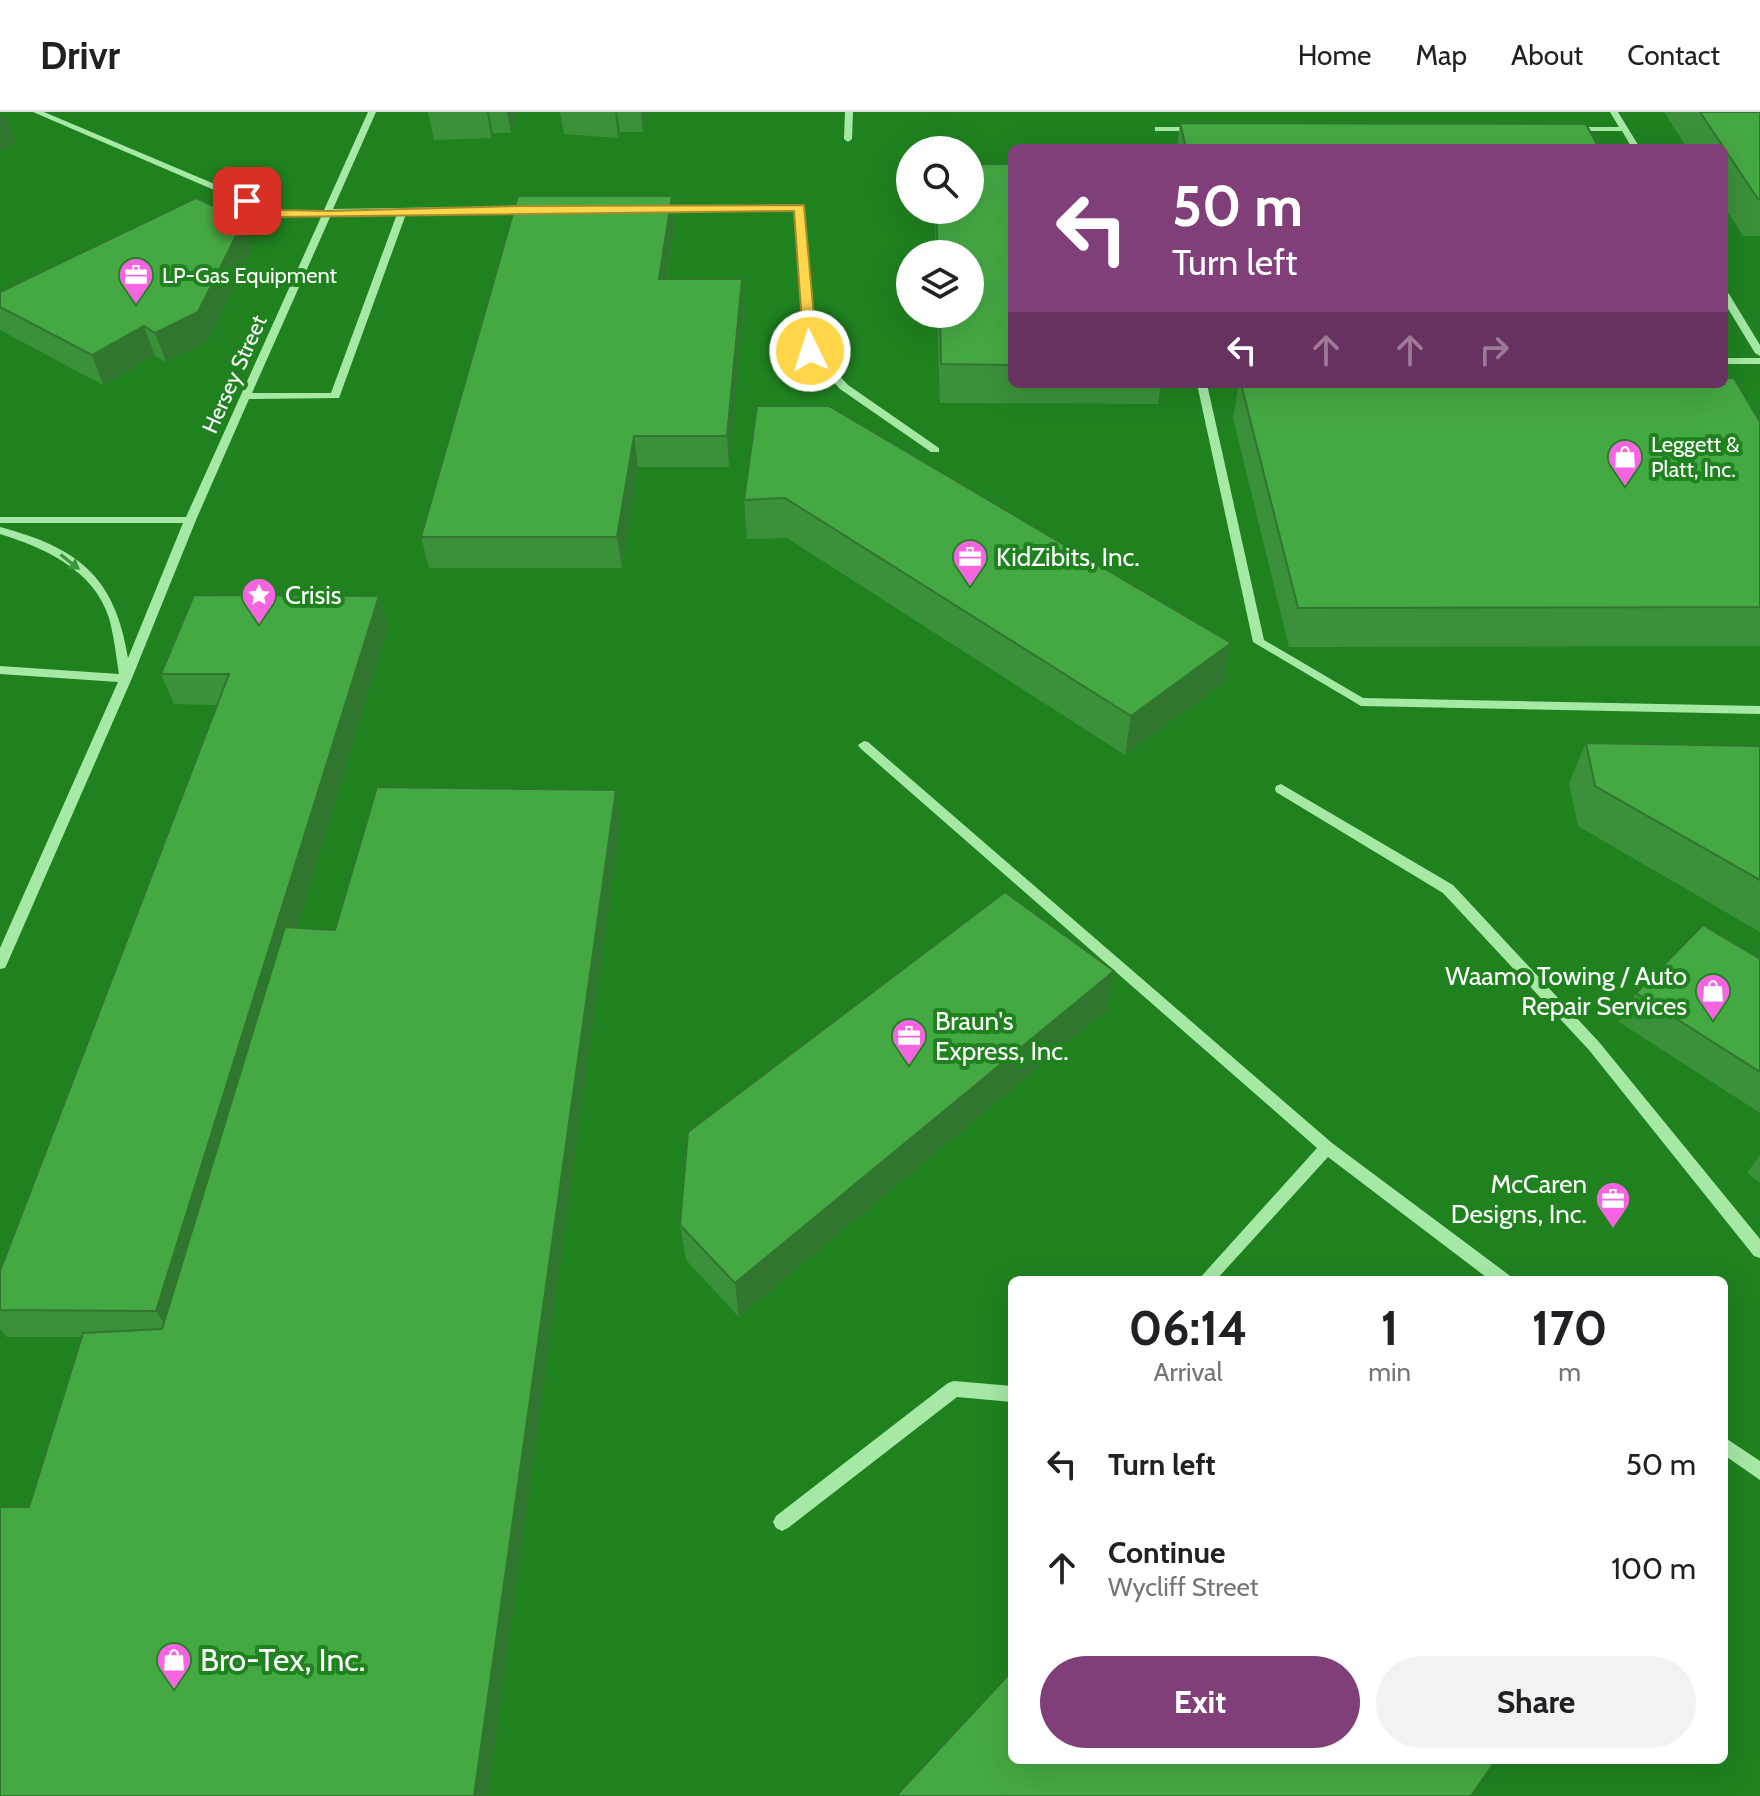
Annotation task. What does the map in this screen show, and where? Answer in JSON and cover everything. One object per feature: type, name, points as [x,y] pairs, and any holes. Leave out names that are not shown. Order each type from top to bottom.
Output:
[{"type":"street","points":[[37,112],[275,213],[327,215],[536,209]]},
{"type":"street","name":"Hersey Street","points":[[0,964],[126,678],[190,520],[372,112]]},
{"type":"street","points":[[848,139],[849,112]]},
{"type":"street","points":[[1614,112],[1634,144]]},
{"type":"street","points":[[1158,129],[1205,129]]},
{"type":"street","points":[[1565,129],[1625,129]]},
{"type":"street","points":[[645,209],[800,208],[810,351],[844,387],[935,450]]},
{"type":"street","points":[[246,396],[335,396],[402,213]]},
{"type":"street","points":[[1728,301],[1760,353]]},
{"type":"street","points":[[1728,361],[1760,361]]},
{"type":"street","points":[[1203,388],[1259,642],[1361,702],[1760,710]]},
{"type":"street","points":[[0,520],[190,520]]},
{"type":"street","points":[[0,530],[40,542],[66,558],[99,587],[112,611],[126,678],[0,670]]},
{"type":"street","points":[[864,745],[1327,1148],[1498,1276]]},
{"type":"street","points":[[1281,789],[1448,889],[1594,1046],[1760,1251]]},
{"type":"street","points":[[1210,1276],[1327,1148]]},
{"type":"street","points":[[782,1522],[954,1389],[1008,1394]]},
{"type":"street","points":[[1728,1448],[1760,1472]]},
{"type":"building","points":[[1700,112],[1760,112],[1760,199],[1728,154],[1728,144],[1721,144]]},
{"type":"building","points":[[1180,123],[1586,124],[1597,144],[1185,144]]},
{"type":"building","points":[[984,164],[1008,164],[1008,365],[941,364],[940,328],[984,328],[984,240],[937,240],[937,224],[984,224]]},
{"type":"building","points":[[518,196],[672,196],[659,279],[742,279],[727,436],[634,436],[617,537],[421,537]]},
{"type":"building","points":[[196,198],[244,220],[198,312],[155,333],[144,326],[92,355],[0,307],[0,292]]},
{"type":"building","points":[[1728,378],[1734,378],[1760,422],[1760,607],[1298,608],[1242,388],[1728,388]]},
{"type":"building","points":[[757,406],[829,406],[1231,643],[1131,716],[785,498],[744,500]]},
{"type":"building","points":[[194,595],[379,596],[156,1311],[0,1310],[0,1271],[229,674],[161,674]]},
{"type":"building","points":[[1586,743],[1760,746],[1760,880],[1595,786]]},
{"type":"building","points":[[377,787],[616,790],[474,1796],[0,1796],[0,1507],[29,1507],[83,1333],[162,1329],[285,927],[335,930]]},
{"type":"building","points":[[1005,892],[1114,971],[735,1283],[680,1225],[688,1132]]},
{"type":"building","points":[[1703,925],[1760,959],[1760,1072],[1636,993]]},
{"type":"building","points":[[1008,1675],[1008,1764],[1493,1764],[1471,1796],[896,1796]]},
{"type":"place","name":"LP-Gas Equipment","points":[[136,306]]},
{"type":"place","name":"Leggett & Platt, Inc.","points":[[1625,488]]},
{"type":"place","name":"KidZibits, Inc.","points":[[970,588]]},
{"type":"place","name":"Crisis","points":[[259,626]]},
{"type":"place","name":"Waamo Towing / Auto Repair Services","points":[[1713,1022]]},
{"type":"place","name":"Braun's Express, Inc.","points":[[909,1067]]},
{"type":"place","name":"McCaren Designs, Inc.","points":[[1613,1230]]},
{"type":"place","name":"Bro-Tex, Inc.","points":[[174,1691]]},
{"type":"route","points":[[247,201],[275,213],[327,215],[521,209],[800,208],[810,351]]}]
